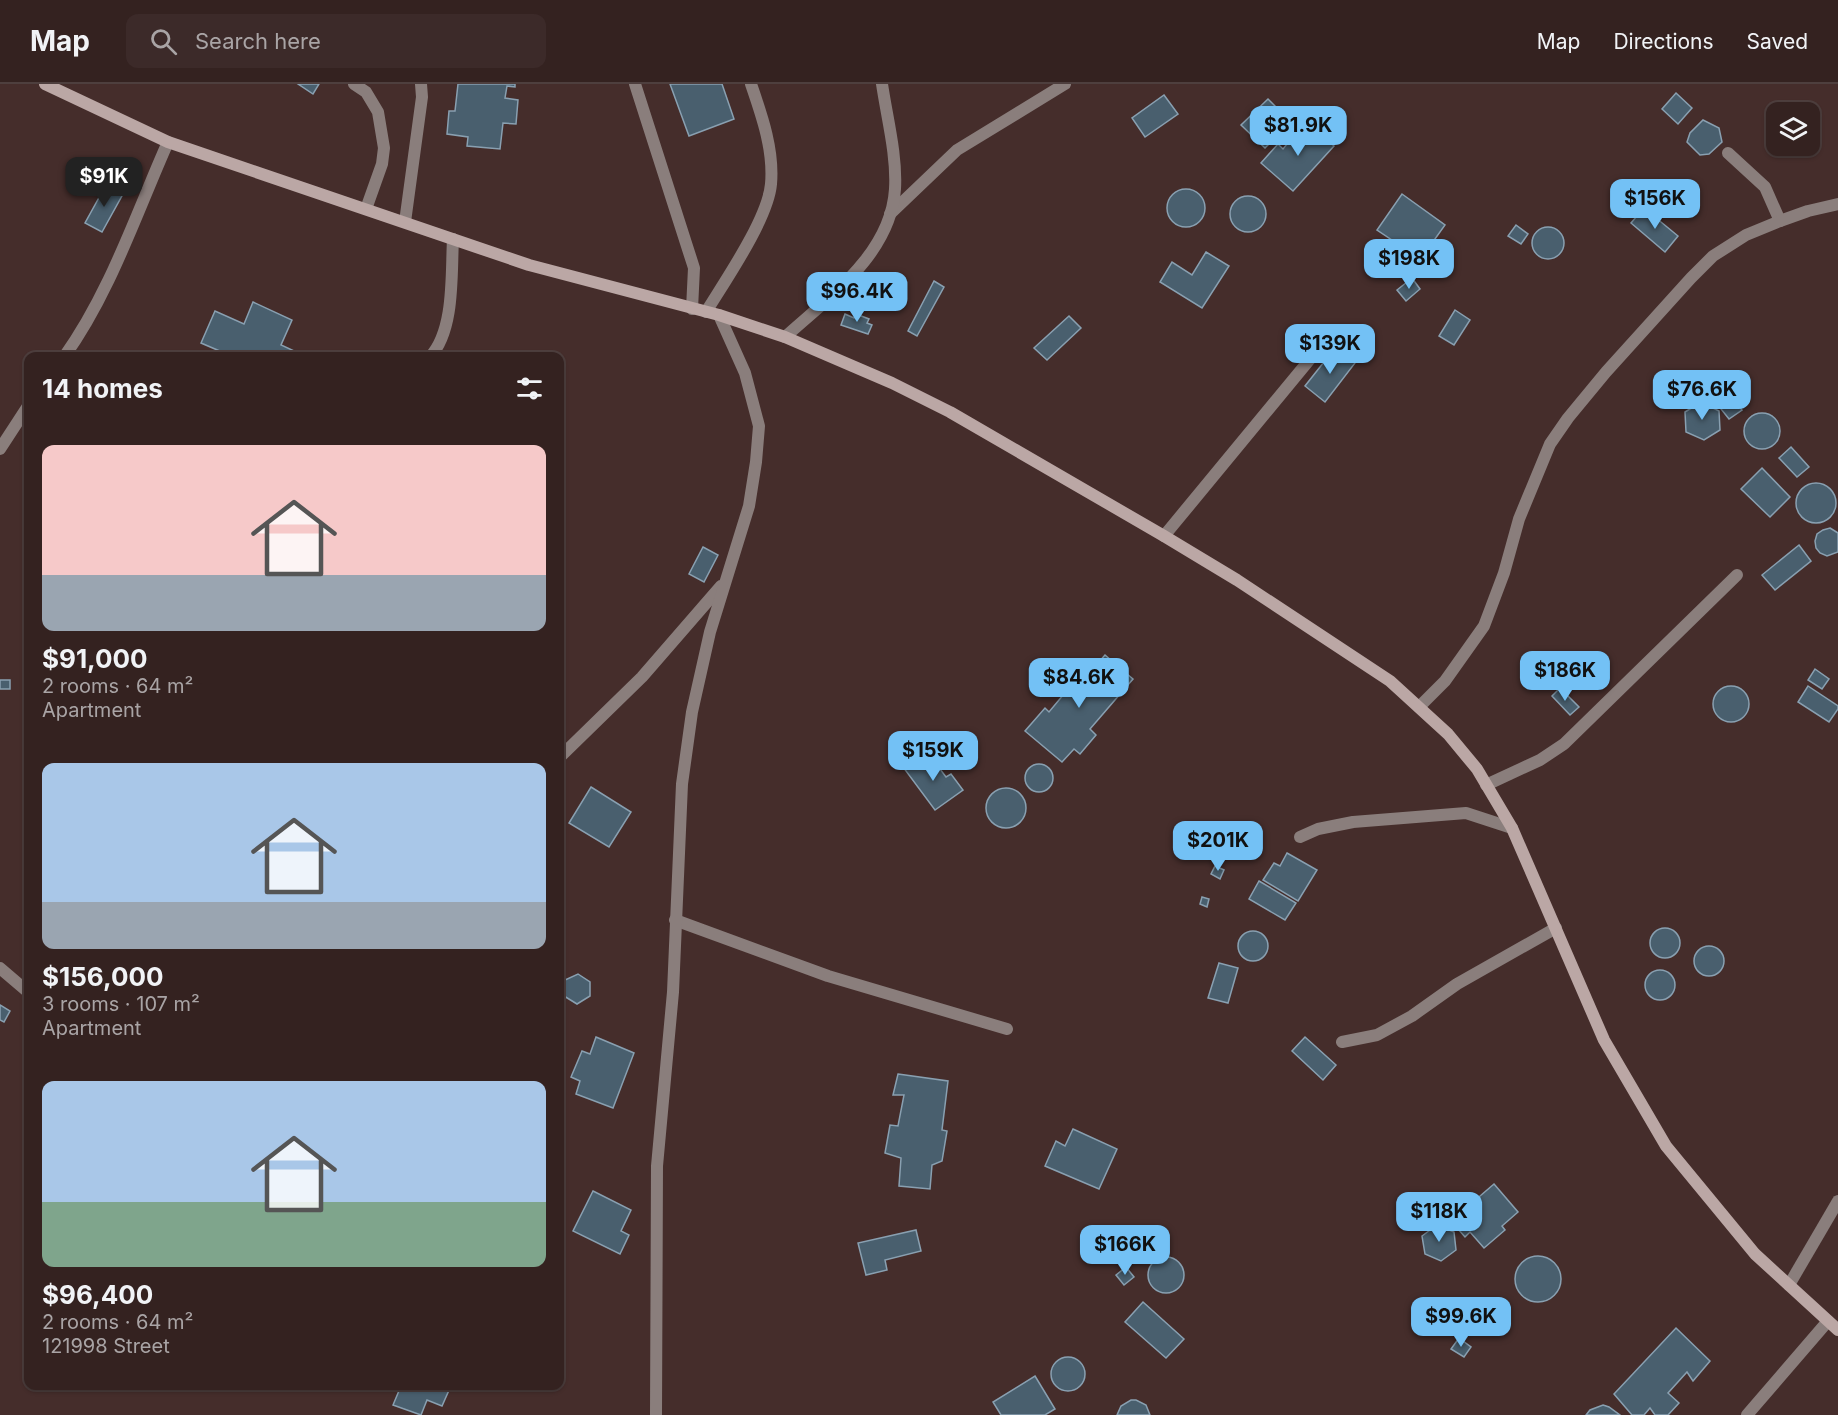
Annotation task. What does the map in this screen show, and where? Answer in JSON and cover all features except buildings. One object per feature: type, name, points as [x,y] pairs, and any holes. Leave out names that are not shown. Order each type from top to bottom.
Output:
[{"type":"street","points":[[45,84],[168,142],[530,266],[713,314],[785,337],[892,383],[950,412],[1164,536],[1237,580],[1390,681],[1448,734],[1486,784],[1512,828],[1605,1040],[1666,1146],[1755,1254],[1838,1330]]},
{"type":"street","points":[[354,84],[366,92],[378,112],[384,148],[382,164],[366,209]]},
{"type":"street","points":[[405,222],[422,97],[421,84]]},
{"type":"street","points":[[634,84],[694,268],[692,309]]},
{"type":"street","points":[[713,314],[764,210],[771,185],[771,155],[764,123],[751,84]]},
{"type":"street","points":[[785,337],[852,276],[877,245],[890,214],[895,190],[894,160],[882,84]]},
{"type":"street","points":[[890,214],[957,150],[1065,84]]},
{"type":"street","points":[[67,352],[107,285],[168,142]]},
{"type":"street","points":[[1728,153],[1765,186],[1780,220]]},
{"type":"street","points":[[1419,707],[1445,681],[1484,626],[1537,472],[1550,444],[1606,372],[1713,256],[1746,235],[1780,220],[1838,204]]},
{"type":"street","points":[[434,352],[438,348],[447,320],[453,238]]},
{"type":"street","points":[[656,1415],[657,1166],[673,992],[682,784],[692,712],[710,632],[749,506],[759,426],[745,373],[713,314]]},
{"type":"street","points":[[1164,536],[1325,341]]},
{"type":"street","points":[[0,449],[24,412]]},
{"type":"street","points":[[1486,784],[1540,760],[1564,744],[1737,575]]},
{"type":"street","points":[[564,753],[642,677],[725,582]]},
{"type":"street","points":[[1300,837],[1318,829],[1353,822],[1466,813],[1512,828]]},
{"type":"street","points":[[675,920],[828,976],[1007,1029]]},
{"type":"street","points":[[1342,1042],[1377,1035],[1412,1016],[1457,984],[1556,928]]},
{"type":"street","points":[[0,968],[24,989]]},
{"type":"street","points":[[1789,1285],[1838,1201]]},
{"type":"street","points":[[1747,1415],[1828,1321]]}]
